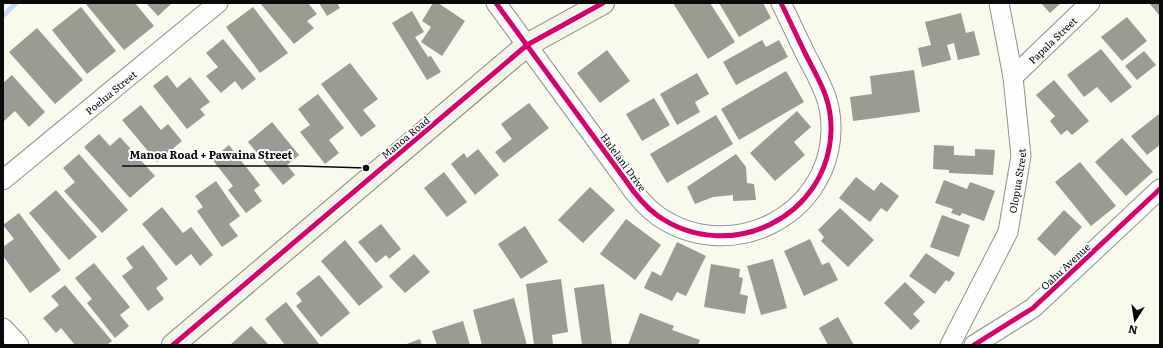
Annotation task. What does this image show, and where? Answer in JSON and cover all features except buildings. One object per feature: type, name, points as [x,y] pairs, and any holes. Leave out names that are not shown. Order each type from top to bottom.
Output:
[{"type":"street","name":"Poelua Street","points":[[3,180],[218,3]]},
{"type":"street","name":"Halelani Drive","points":[[496,3],[644,205],[662,219],[688,231],[710,236],[738,235],[754,232],[785,216],[798,206],[809,193],[825,164],[831,130],[830,114],[826,97],[821,81],[780,3]]},
{"type":"street","name":"Manoa Road","points":[[173,345],[527,45],[603,3]]},
{"type":"street","name":"Olopua Street","points":[[950,345],[1008,232],[1021,156],[1014,76],[999,3]]},
{"type":"street","name":"Papala Street","points":[[1014,76],[1090,3]]},
{"type":"street","name":"Oahu Avenue","points":[[974,345],[1034,308],[1160,189]]},
{"type":"street","points":[[3,328],[19,345]]},
{"type":"waterway","points":[[3,16],[16,3]]},
{"type":"cycle path","points":[[496,3],[644,204],[658,216],[686,230],[715,236],[743,234],[770,224],[794,209],[813,188],[826,162],[831,131],[830,110],[821,83],[781,3]]},
{"type":"cycle path","points":[[173,345],[527,45],[603,3]]},
{"type":"cycle path","points":[[974,345],[1033,308],[1160,189]]},
{"type":"place","name":"Manoa Road + Pawaina Street","points":[[366,168]]}]
